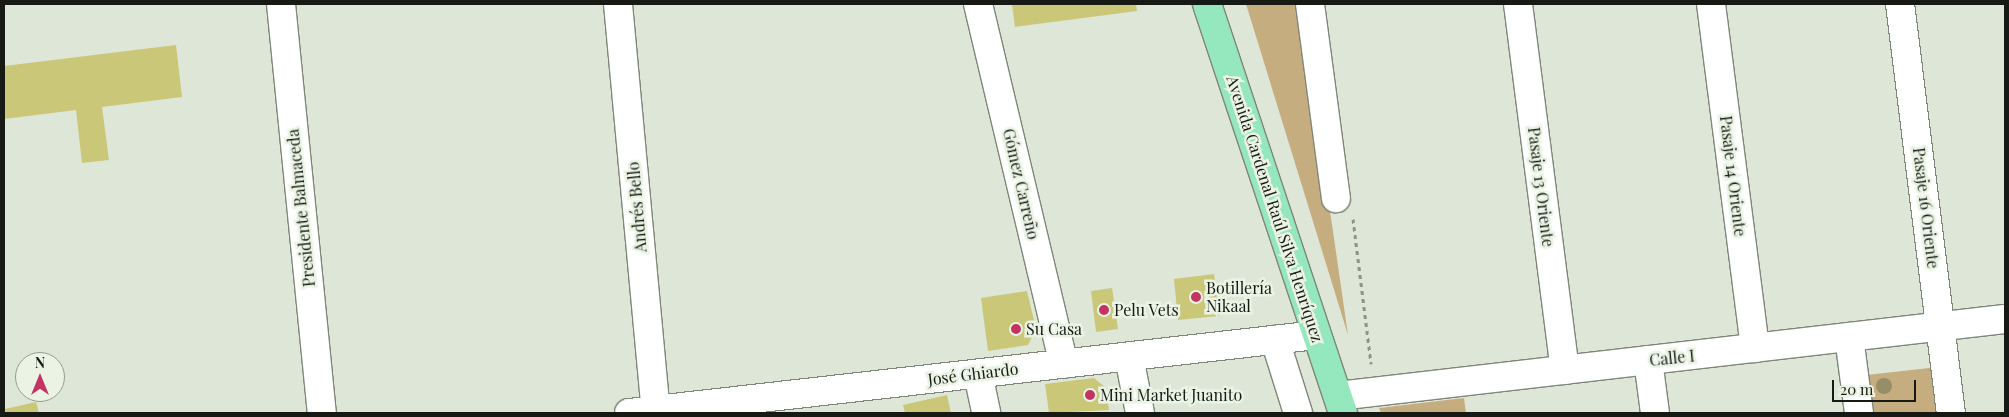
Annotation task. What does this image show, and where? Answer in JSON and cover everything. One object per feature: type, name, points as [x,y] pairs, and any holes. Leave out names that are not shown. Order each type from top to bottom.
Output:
[{"type":"main road","name":"Avenida Cardenal Raúl Silva Henríquez","points":[[1207,4],[1341,405]]},
{"type":"street","name":"Presidente Balmaceda","points":[[281,4],[322,413]]},
{"type":"street","name":"Andrés Bello","points":[[618,4],[673,410]]},
{"type":"street","name":"Gómez Carreño","points":[[978,4],[1064,364]]},
{"type":"street","points":[[1310,4],[1336,198]]},
{"type":"street","name":"Pasaje 13 Oriente","points":[[1518,4],[1565,370]]},
{"type":"street","name":"Pasaje 14 Oriente","points":[[1711,4],[1754,348]]},
{"type":"street","name":"Pasaje 16 Oriente","points":[[1900,4],[1951,413]]},
{"type":"street","name":"Calle I","points":[[1341,405],[1565,370],[2005,319]]},
{"type":"street","name":"José Ghiardo","points":[[629,413],[832,402],[978,374],[1317,335]]},
{"type":"street","points":[[1849,337],[1859,413]]},
{"type":"street","points":[[1275,340],[1298,413]]},
{"type":"street","points":[[1129,356],[1140,413]]},
{"type":"street","points":[[1648,360],[1655,413]]},
{"type":"street","points":[[978,374],[986,413]]},
{"type":"shaded area","points":[[1246,4],[1300,4],[1348,335]]},
{"type":"shaded area","points":[[1938,367],[1943,413],[1871,413],[1867,375]]},
{"type":"shaded area","points":[[1464,398],[1466,413],[1381,413],[1379,408]]},
{"type":"building","points":[[1012,4],[1136,4],[1137,11],[1015,27]]},
{"type":"building","points":[[176,45],[182,97],[102,107],[109,160],[82,163],[76,110],[4,119],[4,66]]},
{"type":"building","name":"Botillería Nikaal","points":[[1214,274],[1219,316],[1178,320],[1174,279]]},
{"type":"building","name":"Pelu Vets","points":[[1112,288],[1118,329],[1096,332],[1091,291]]},
{"type":"building","points":[[1027,291],[1036,329],[1028,345],[988,351],[981,298]]},
{"type":"building","points":[[1094,378],[1106,388],[1109,410],[1049,413],[1045,384]]},
{"type":"building","points":[[947,395],[951,413],[905,413],[903,405]]},
{"type":"building","points":[[36,402],[39,413],[6,413],[5,409]]},
{"type":"place","name":"Botillería Nikaal","points":[[1196,297]]},
{"type":"place","name":"Pelu Vets","points":[[1104,310]]},
{"type":"place","name":"Su Casa","points":[[1016,329]]},
{"type":"place","name":"Mini Market Juanito","points":[[1090,395]]}]
